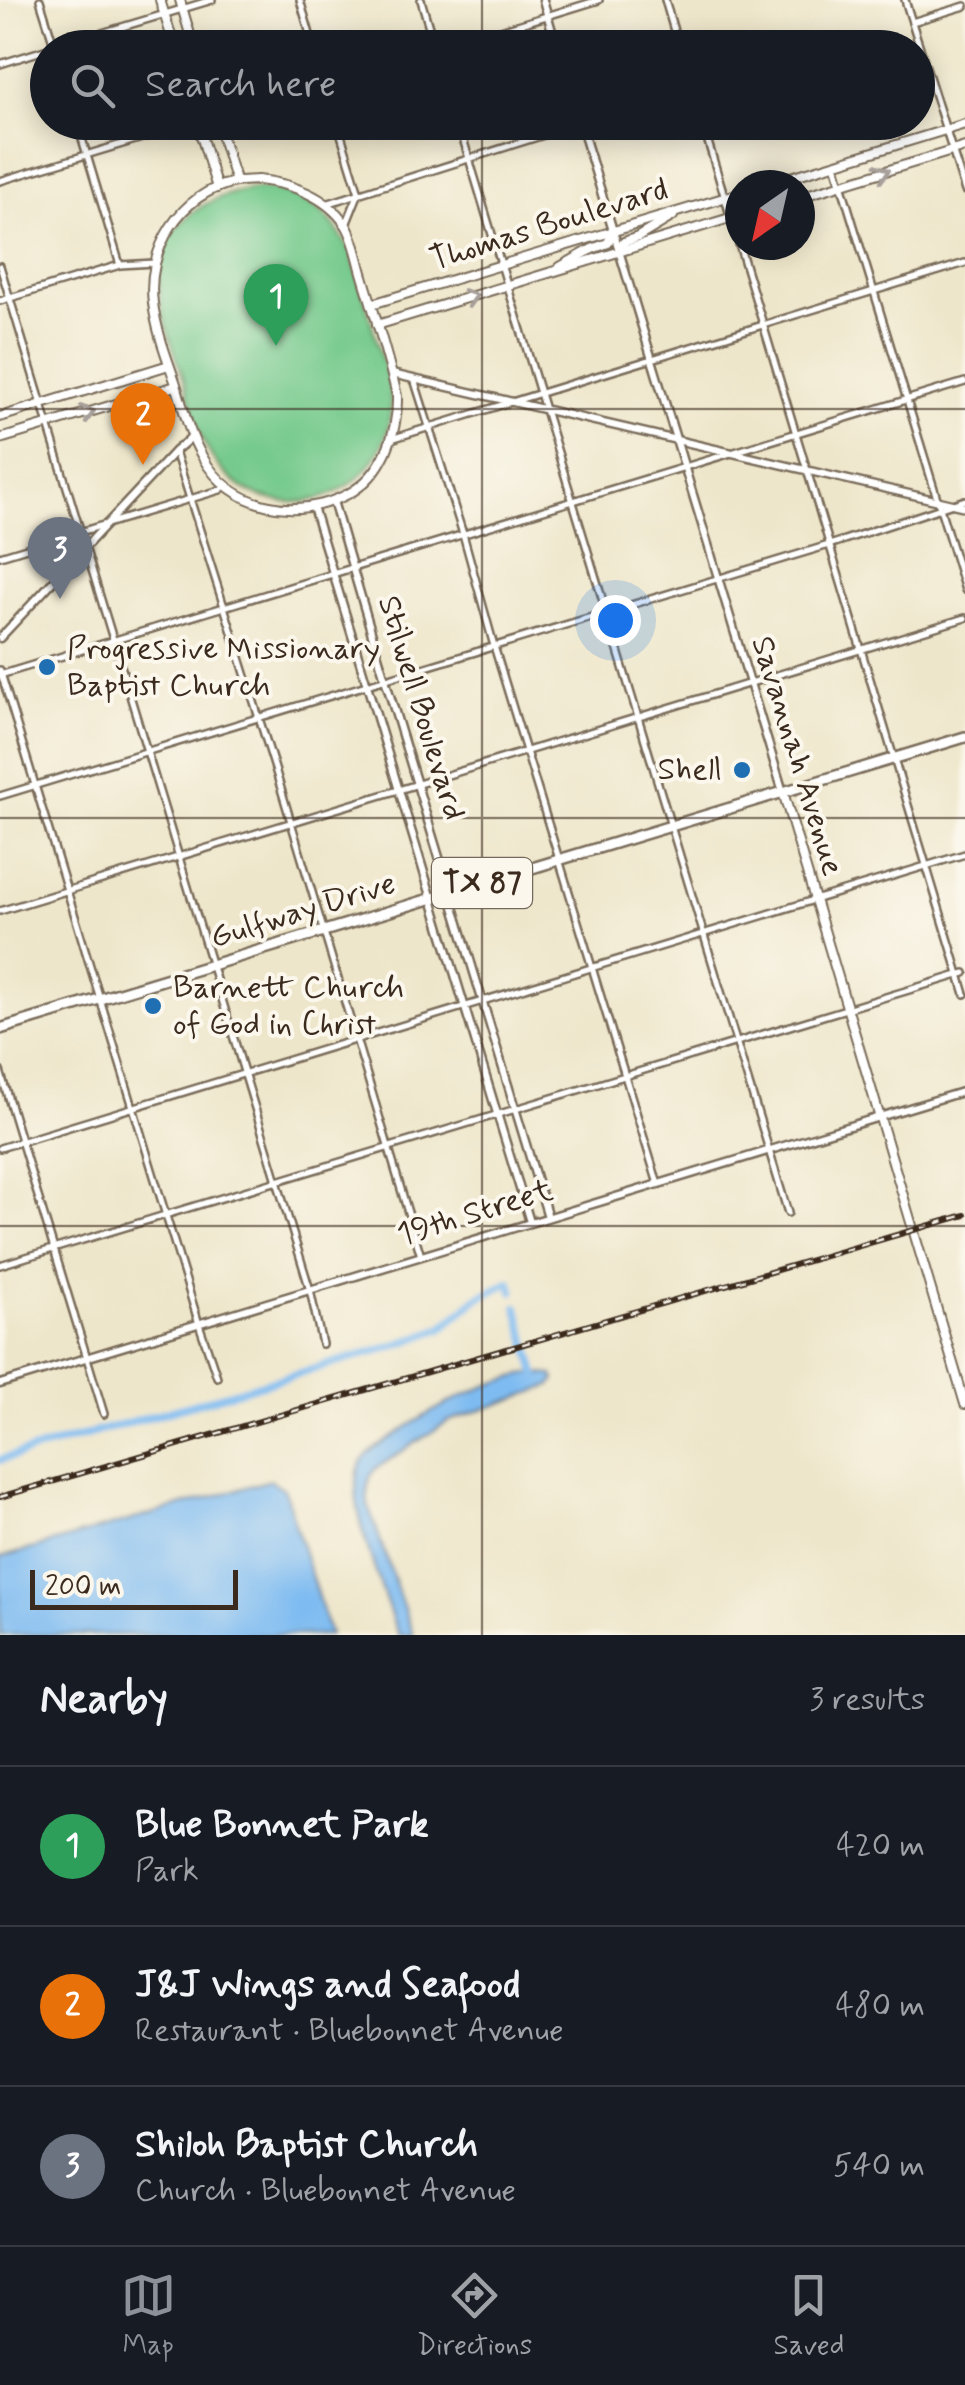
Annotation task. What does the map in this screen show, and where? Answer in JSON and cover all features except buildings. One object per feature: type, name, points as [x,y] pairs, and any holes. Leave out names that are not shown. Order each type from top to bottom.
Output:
[{"type":"main road","points":[[160,0],[169,30]]},
{"type":"main road","points":[[181,4],[189,30]]},
{"type":"main road","points":[[935,133],[965,124]]},
{"type":"main road","points":[[202,140],[217,188]]},
{"type":"main road","points":[[223,140],[236,182]]},
{"type":"main road","points":[[815,170],[913,140]]},
{"type":"main road","points":[[815,192],[965,146]]},
{"type":"main road","points":[[236,182],[280,182],[294,187],[326,204],[346,225],[392,374],[397,412],[385,455],[368,479],[352,492],[300,510],[248,500],[210,470],[193,436],[152,301],[154,262],[164,237],[179,216],[203,195],[236,182]]},
{"type":"main road","name":"Thomas Boulevard","points":[[372,304],[724,198]]},
{"type":"main road","points":[[619,252],[624,242],[681,211]]},
{"type":"main road","name":"Thomas Boulevard","points":[[378,325],[725,219]]},
{"type":"main road","points":[[552,272],[608,243],[613,232]]},
{"type":"main road","points":[[0,417],[169,365]]},
{"type":"main road","points":[[0,439],[176,386]]},
{"type":"main road","name":"Gulfway Drive","points":[[0,1029],[965,737]]},
{"type":"main road","name":"Savannah Avenue","points":[[782,792],[965,1404]]},
{"type":"street","points":[[40,0],[48,30]]},
{"type":"street","points":[[111,30],[164,14],[181,4],[212,0]]},
{"type":"street","points":[[300,0],[309,30]]},
{"type":"street","points":[[420,0],[432,30]]},
{"type":"street","points":[[543,0],[552,30]]},
{"type":"street","points":[[500,30],[599,0]]},
{"type":"street","points":[[664,0],[673,30]]},
{"type":"street","points":[[905,0],[915,30]]},
{"type":"street","points":[[912,22],[965,6]]},
{"type":"street","points":[[0,64],[30,55]]},
{"type":"street","points":[[935,95],[965,191]]},
{"type":"street","points":[[82,140],[120,265]]},
{"type":"street","points":[[0,182],[137,140]]},
{"type":"street","points":[[343,140],[359,193],[346,225]]},
{"type":"street","points":[[464,140],[788,1213]]},
{"type":"street","points":[[326,204],[526,140]]},
{"type":"street","name":"Savannah Avenue","points":[[587,140],[782,792]]},
{"type":"street","points":[[707,140],[724,198]]},
{"type":"street","points":[[835,164],[965,590]]},
{"type":"street","points":[[746,260],[965,994]]},
{"type":"street","points":[[0,301],[120,265],[154,262]]},
{"type":"street","points":[[391,439],[965,263]]},
{"type":"street","points":[[0,266],[310,1290],[322,1344]]},
{"type":"street","points":[[392,374],[939,504],[965,504]]},
{"type":"street","points":[[414,379],[658,1184]]},
{"type":"street","points":[[217,1377],[0,673],[965,382]]},
{"type":"street","points":[[0,638],[193,436]]},
{"type":"street","points":[[176,451],[420,1256]]},
{"type":"street","points":[[0,556],[226,485]]},
{"type":"street","name":"Stilwell Boulevard","points":[[333,501],[548,1217]]},
{"type":"street","points":[[0,796],[829,545],[939,504]]},
{"type":"street","name":"Stilwell Boulevard","points":[[313,507],[530,1222]]},
{"type":"street","points":[[0,912],[965,618]]},
{"type":"street","points":[[0,1148],[965,854]]},
{"type":"street","points":[[0,1265],[962,974]]},
{"type":"street","points":[[0,1071],[104,1414]]},
{"type":"street","name":"19th Street","points":[[0,1384],[965,1091]]},
{"type":"green space","points":[[263,188],[305,200],[325,215],[342,236],[350,250],[390,389],[385,437],[371,464],[348,486],[307,501],[285,502],[252,493],[233,481],[213,459],[196,421],[161,303],[162,257],[180,224],[193,212],[226,195]]},
{"type":"water","points":[[531,1373],[553,1375],[555,1380],[551,1386],[449,1421],[372,1473],[368,1505],[413,1635],[398,1635],[370,1556],[359,1511],[356,1492],[361,1463],[375,1449],[440,1407],[475,1390]]},
{"type":"water","points":[[270,1480],[284,1489],[330,1635],[0,1635],[0,1558]]},
{"type":"waterway","points":[[0,1460],[397,1345],[442,1328],[479,1297],[510,1282],[513,1291]]},
{"type":"waterway","points":[[517,1307],[538,1380]]},
{"type":"railway","points":[[0,1497],[965,1215]]},
{"type":"place","name":"Blue Bonnet Park","points":[[276,346]]},
{"type":"place","name":"J&J Wings and Seafood","points":[[143,465]]},
{"type":"place","name":"Shiloh Baptist Church","points":[[60,599]]},
{"type":"place","name":"Progressive Missionary Baptist Church","points":[[47,667]]},
{"type":"place","name":"Shell","points":[[742,770]]},
{"type":"place","name":"Barnett Church of God in Christ","points":[[153,1006]]}]
